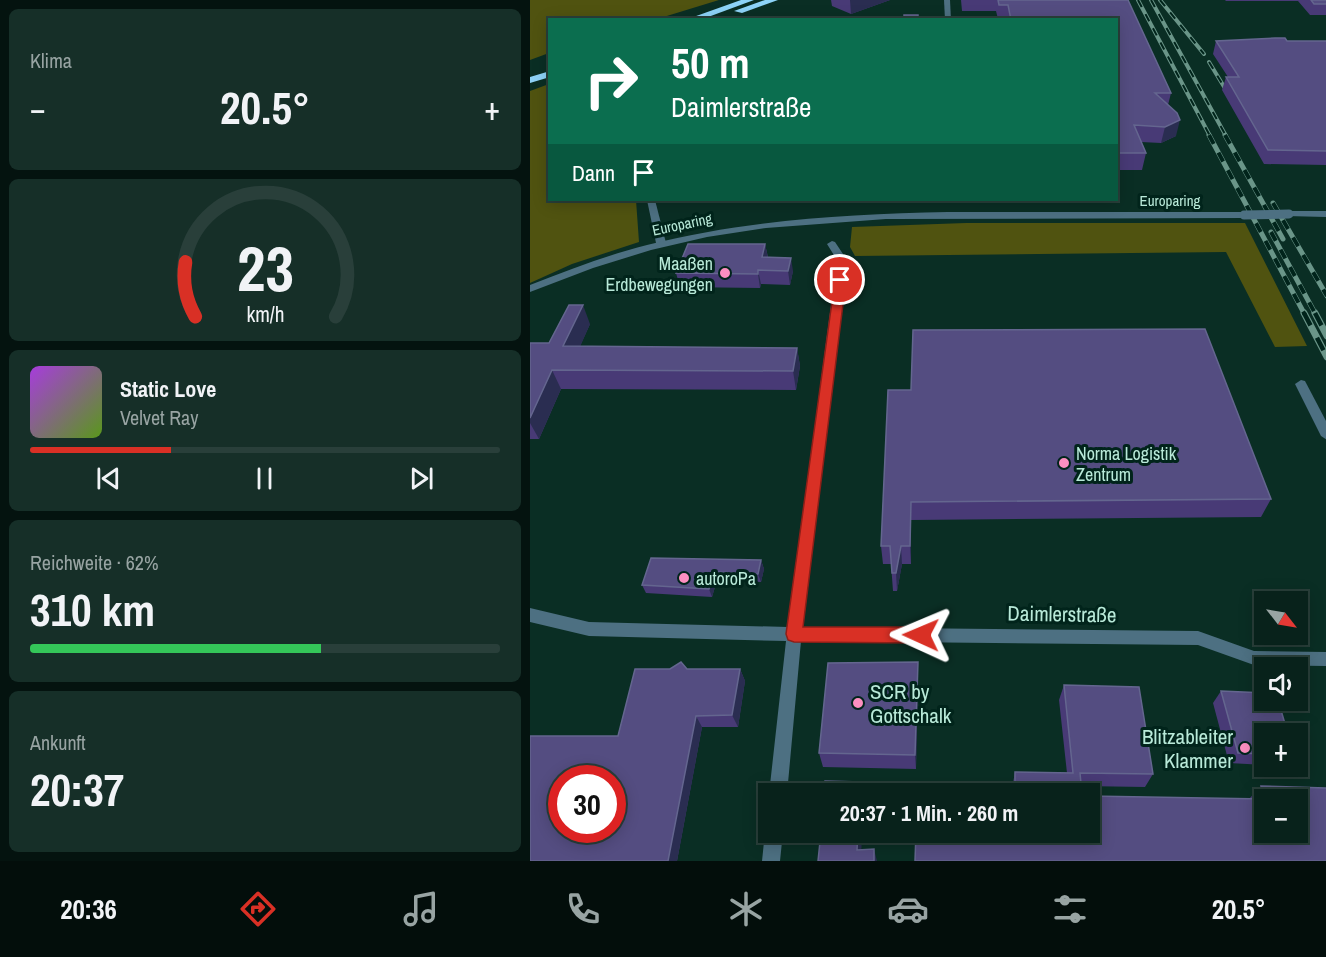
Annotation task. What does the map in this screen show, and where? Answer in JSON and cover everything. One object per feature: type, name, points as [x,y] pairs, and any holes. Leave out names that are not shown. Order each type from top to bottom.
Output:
[{"type":"highway","points":[[695,18],[750,0]]},
{"type":"highway","points":[[720,18],[774,0]]},
{"type":"highway","points":[[530,71],[548,65]]},
{"type":"highway","points":[[530,80],[548,75]]},
{"type":"street","points":[[947,0],[948,18]]},
{"type":"street","points":[[651,201],[661,243]]},
{"type":"street","name":"Europaring","points":[[530,289],[602,261],[661,243],[749,226],[857,216],[1326,214]]},
{"type":"street","points":[[779,783],[794,634],[842,260],[832,244]]},
{"type":"street","points":[[1301,384],[1326,436]]},
{"type":"street","name":"Daimlerstraße","points":[[530,615],[589,629],[794,634],[1198,638],[1254,658],[1326,659]]},
{"type":"street","points":[[771,861],[773,843]]},
{"type":"shaded area","points":[[530,0],[719,0],[660,18],[548,18],[548,53],[530,60]]},
{"type":"shaded area","points":[[548,84],[548,201],[636,201],[639,242],[572,264],[530,283],[530,91]]},
{"type":"shaded area","points":[[966,223],[1245,223],[1307,346],[1275,347],[1226,252],[855,256],[850,247],[852,227]]},
{"type":"building","points":[[998,0],[1128,0],[1171,93],[1155,93],[1177,113],[1180,120],[1165,127],[1134,125],[1146,153],[1118,153],[1118,18],[1011,18],[1008,5],[999,5]]},
{"type":"building","points":[[1311,0],[1327,0],[1327,4],[1314,4]]},
{"type":"building","points":[[904,15],[918,15],[918,18],[904,18]]},
{"type":"building","points":[[1285,38],[1287,41],[1327,41],[1327,151],[1268,150],[1226,77],[1239,77],[1216,41]]},
{"type":"building","points":[[688,244],[765,244],[762,257],[791,258],[788,271],[758,270],[758,274],[676,273]]},
{"type":"building","points":[[569,305],[583,305],[563,346],[797,348],[793,371],[552,370],[530,418],[530,343],[549,343]]},
{"type":"building","name":"Norma Logistik Zentrum","points":[[1205,329],[1271,499],[911,502],[910,546],[901,546],[896,573],[892,573],[890,546],[881,546],[888,390],[911,390],[913,330]]},
{"type":"building","points":[[651,558],[761,560],[758,574],[714,572],[709,589],[642,585]]},
{"type":"building","points":[[681,662],[687,669],[740,669],[732,715],[696,716],[668,861],[530,861],[530,736],[618,736],[635,669],[670,669]]},
{"type":"building","points":[[918,662],[915,755],[819,753],[828,663]]},
{"type":"building","points":[[1064,685],[1139,687],[1153,774],[1080,773],[1081,783],[1015,783],[1015,772],[1073,773]]},
{"type":"building","points":[[1221,691],[1254,692],[1254,711],[1281,711],[1285,723],[1254,723],[1254,754],[1238,753]]},
{"type":"building","points":[[825,781],[861,782],[861,783],[825,783]]},
{"type":"building","points":[[1261,786],[1327,788],[1327,861],[915,861],[916,843],[1100,843],[1100,796],[1254,799],[1254,843],[1308,843],[1308,789],[1262,789]]},
{"type":"building","points":[[820,843],[857,843],[857,850],[874,849],[874,861],[818,861]]},
{"type":"railway","points":[[1138,0],[1210,136]]},
{"type":"railway","points":[[1151,0],[1226,136]]},
{"type":"railway","points":[[1160,0],[1204,54]]},
{"type":"railway","points":[[1209,62],[1226,90]]},
{"type":"railway","points":[[1209,135],[1305,315]]},
{"type":"railway","points":[[1225,135],[1283,239]]},
{"type":"railway","points":[[1273,203],[1327,296]]},
{"type":"railway","points":[[1271,232],[1316,315]]},
{"type":"railway","points":[[1304,313],[1327,357]]},
{"type":"railway","points":[[1315,313],[1327,336]]},
{"type":"place","name":"Maaßen Erdbewegungen","points":[[725,273]]},
{"type":"place","name":"Norma Logistik Zentrum","points":[[1064,463]]},
{"type":"place","name":"autoroPa","points":[[684,578]]},
{"type":"place","name":"SCR by Gottschalk","points":[[858,703]]},
{"type":"place","name":"Blitzableiter Klammer","points":[[1245,748]]},
{"type":"route","points":[[840,280],[794,634],[921,635]]}]
